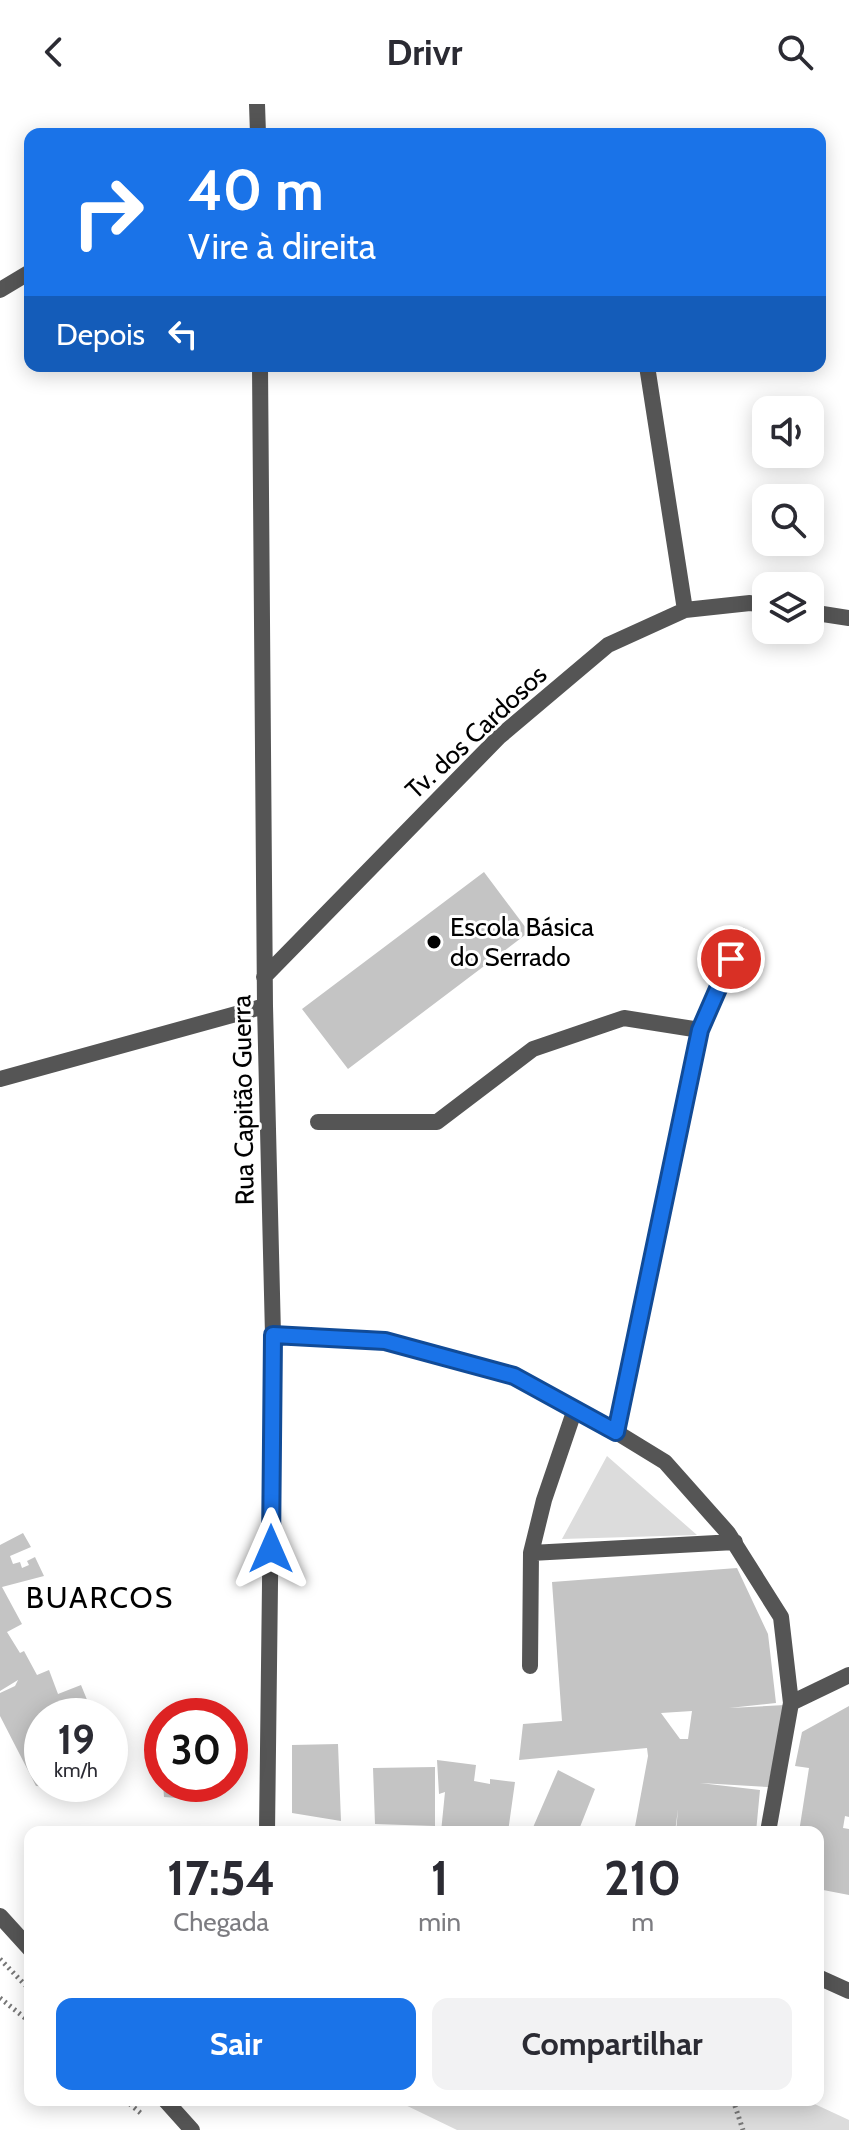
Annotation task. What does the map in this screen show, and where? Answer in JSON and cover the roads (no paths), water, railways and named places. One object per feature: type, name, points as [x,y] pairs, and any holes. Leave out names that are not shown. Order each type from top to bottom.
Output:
[{"type":"street","points":[[257,104],[258,128]]},
{"type":"street","points":[[0,290],[24,276]]},
{"type":"street","name":"Rua Capitão Guerra","points":[[260,372],[264,977],[273,1335],[267,1826]]},
{"type":"street","points":[[648,372],[685,610]]},
{"type":"street","name":"Tv. dos Cardosos","points":[[264,977],[499,737],[608,645],[685,610],[752,603]]},
{"type":"street","points":[[824,614],[849,618]]},
{"type":"street","points":[[616,1432],[700,1030],[741,935]]},
{"type":"street","points":[[0,1079],[265,1006]]},
{"type":"street","points":[[318,1122],[437,1122],[533,1049],[624,1018],[700,1030]]},
{"type":"street","points":[[273,1335],[385,1341],[514,1376],[665,1462],[735,1542],[781,1617],[791,1703],[769,1826]]},
{"type":"street","points":[[530,1666],[531,1553],[544,1500],[575,1409]]},
{"type":"street","points":[[531,1553],[735,1542]]},
{"type":"street","points":[[791,1703],[849,1675]]},
{"type":"street","points":[[0,1916],[24,1942]]},
{"type":"street","points":[[824,1980],[849,1991]]},
{"type":"street","points":[[170,2106],[192,2130]]},
{"type":"place","name":"Escola Básica do Serrado","points":[[434,942]]},
{"type":"district","name":"BUARCOS","points":[[100,1597]]}]
